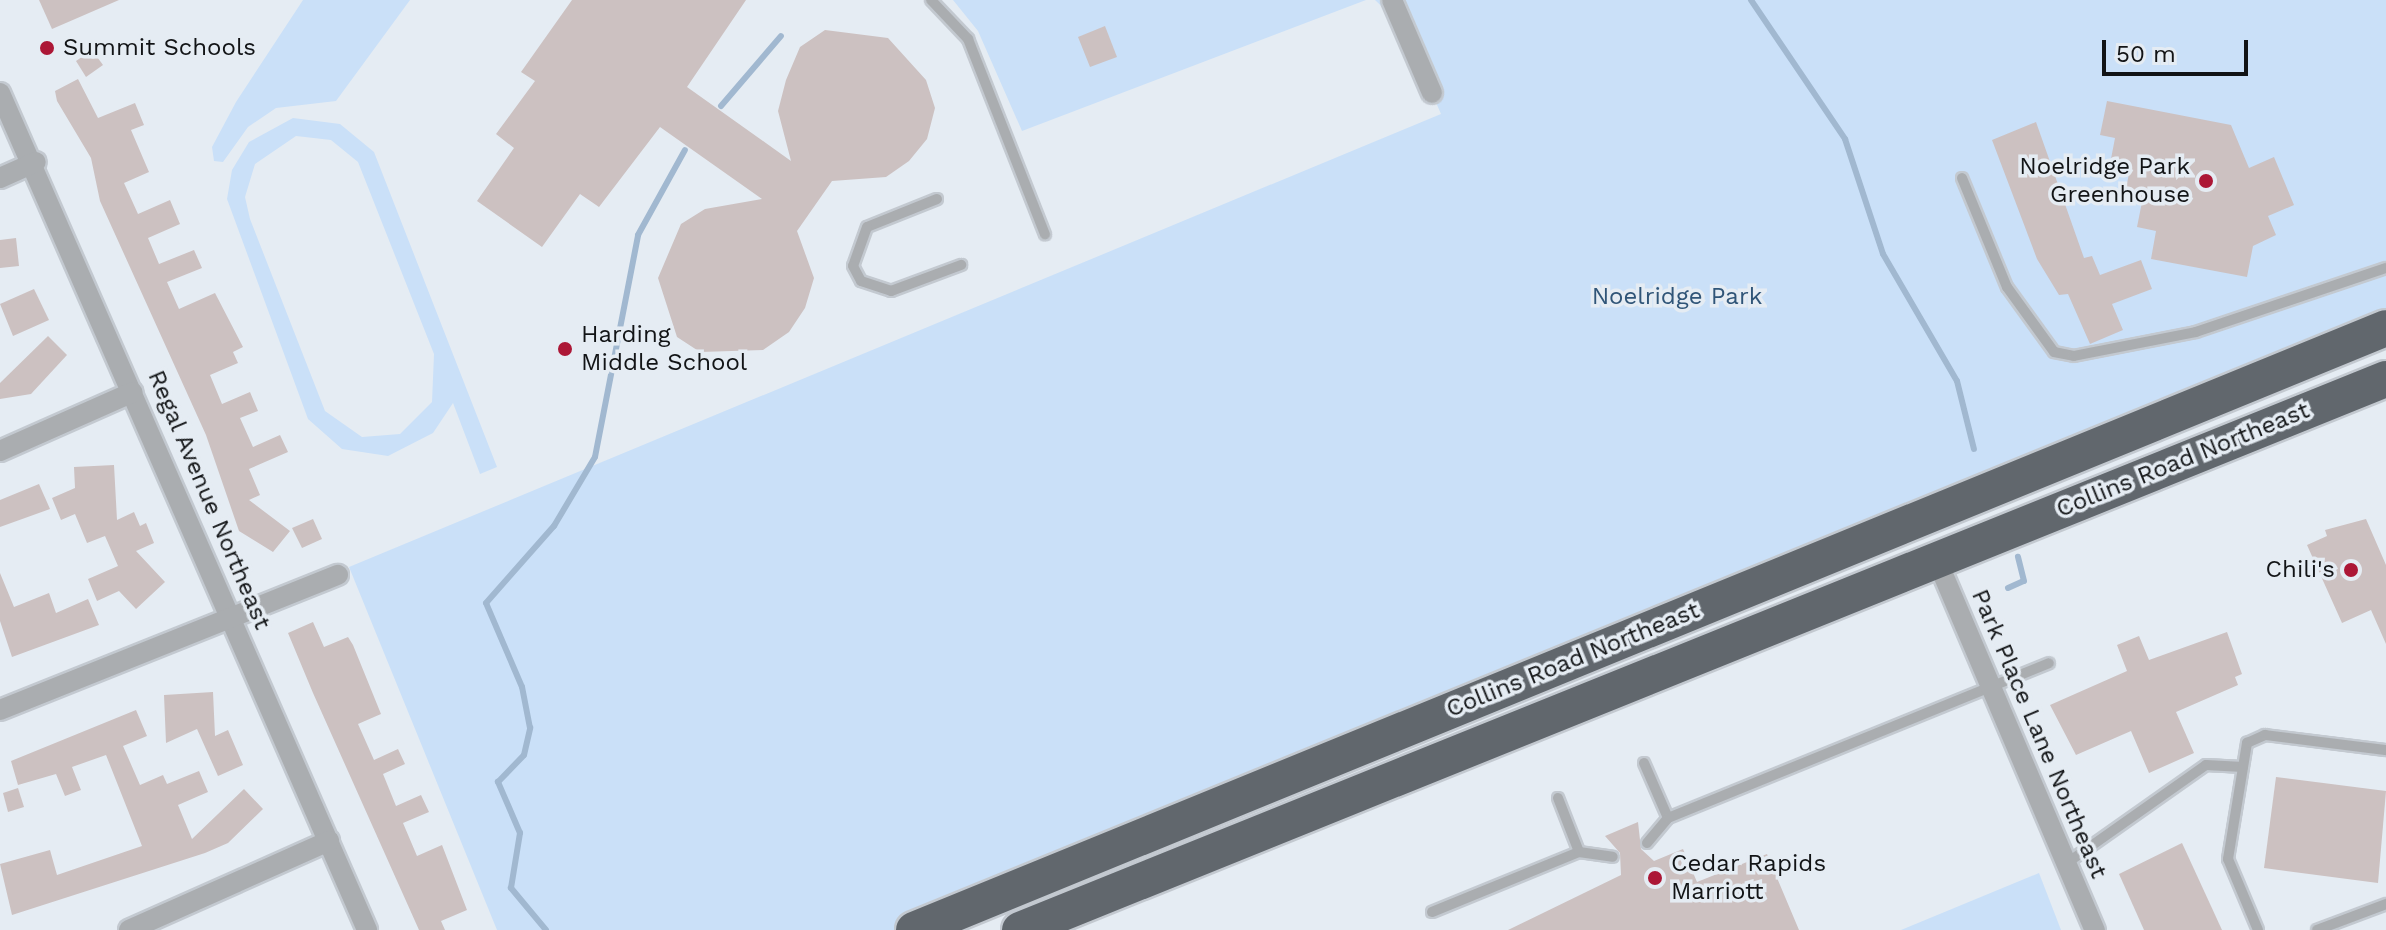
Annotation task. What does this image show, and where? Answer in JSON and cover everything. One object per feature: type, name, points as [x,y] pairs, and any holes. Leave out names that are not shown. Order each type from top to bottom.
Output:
[{"type":"highway","name":"Collins Road Northeast","points":[[914,930],[2386,328]]},
{"type":"highway","name":"Collins Road Northeast","points":[[1020,930],[2386,379]]},
{"type":"highway","name":"Collins Road Northeast","points":[[1936,558],[1944,530],[2174,433],[2233,390]]},
{"type":"street","points":[[1392,0],[1432,93]]},
{"type":"street","name":"Regal Avenue Northeast","points":[[0,93],[36,162],[367,930]]},
{"type":"street","points":[[0,178],[36,162]]},
{"type":"street","points":[[0,451],[133,392]]},
{"type":"street","name":"Park Place Lane Northeast","points":[[1936,558],[2095,930]]},
{"type":"street","points":[[0,710],[338,575]]},
{"type":"street","points":[[129,930],[329,841]]},
{"type":"lane","points":[[931,0],[968,39],[1045,234]]},
{"type":"lane","points":[[1962,178],[2007,287],[2054,352],[2074,356],[2196,332],[2386,268]]},
{"type":"lane","points":[[937,199],[867,227],[853,266],[861,281],[891,291],[961,265]]},
{"type":"lane","points":[[1647,843],[1668,818],[2049,663]]},
{"type":"lane","points":[[2258,930],[2228,859],[2247,743],[2265,735],[2386,750]]},
{"type":"lane","points":[[1644,763],[1668,818]]},
{"type":"lane","points":[[2067,863],[2206,765],[2243,767]]},
{"type":"lane","points":[[1558,798],[1579,852]]},
{"type":"lane","points":[[1432,912],[1579,852],[1613,857]]},
{"type":"lane","points":[[2317,930],[2386,904]]},
{"type":"green space","points":[[303,0],[410,0],[336,101],[276,108],[248,127],[223,162],[214,161],[212,147],[236,102]]},
{"type":"green space","points":[[953,0],[1366,0],[1022,131],[978,31]]},
{"type":"green space","name":"Noelridge Park","points":[[1375,0],[2386,0],[2386,328],[914,930],[497,930],[349,567],[1441,114],[1403,27]]},
{"type":"green space","points":[[293,118],[340,124],[374,152],[497,467],[480,474],[453,403],[433,433],[388,456],[342,449],[308,419],[227,199],[232,170],[249,142]],"holes":[[[296,136],[331,140],[358,162],[434,354],[432,402],[400,434],[362,437],[325,411],[250,219],[245,197],[255,164]]]},
{"type":"green space","points":[[2039,873],[2061,930],[1901,930]]},
{"type":"building","points":[[39,0],[119,0],[52,29]]},
{"type":"building","points":[[572,0],[746,0],[687,87],[791,161],[778,111],[786,80],[800,47],[825,30],[888,38],[926,80],[935,108],[927,139],[909,161],[886,177],[832,181],[797,231],[814,278],[805,308],[789,332],[763,350],[700,352],[677,337],[658,278],[681,224],[705,209],[762,199],[660,127],[599,207],[580,194],[542,247],[477,201],[514,148],[496,134],[535,81],[521,72]]},
{"type":"building","points":[[1105,26],[1117,57],[1090,67],[1078,37]]},
{"type":"building","points":[[92,50],[103,65],[86,77],[76,61]]},
{"type":"building","points":[[78,79],[98,118],[135,103],[144,125],[131,130],[149,172],[124,183],[138,214],[170,200],[180,224],[148,238],[159,264],[194,250],[202,268],[167,282],[179,309],[215,293],[243,347],[233,352],[238,363],[210,375],[222,404],[250,392],[258,411],[240,418],[253,447],[280,435],[288,452],[249,469],[260,495],[249,500],[290,531],[273,552],[239,531],[206,435],[100,201],[91,158],[57,101],[55,91]]},
{"type":"building","name":"Noelridge Park Greenhouse","points":[[2107,101],[2231,125],[2249,168],[2274,157],[2294,205],[2268,216],[2276,235],[2253,246],[2247,277],[2151,259],[2156,231],[2137,227],[2143,197],[2125,194],[2130,168],[2110,164],[2115,138],[2100,135]]},
{"type":"building","points":[[2036,122],[2084,258],[2092,256],[2100,275],[2141,260],[2152,289],[2112,304],[2123,330],[2090,344],[2068,294],[2059,295],[2037,259],[1992,140]]},
{"type":"building","points":[[16,238],[19,266],[0,268],[0,240]]},
{"type":"building","points":[[34,289],[49,320],[13,336],[0,304]]},
{"type":"building","points":[[48,336],[67,355],[31,394],[0,399],[0,383]]},
{"type":"building","points":[[114,465],[117,520],[134,512],[140,526],[146,523],[154,543],[136,551],[165,582],[136,609],[119,591],[97,601],[88,579],[118,566],[105,536],[87,543],[75,514],[61,520],[52,498],[75,488],[74,467]]},
{"type":"building","points":[[39,484],[50,509],[0,527],[0,500]]},
{"type":"building","points":[[313,519],[322,539],[302,548],[292,528]]},
{"type":"building","name":"Chili's","points":[[2366,519],[2386,565],[2386,644],[2371,610],[2342,623],[2307,545],[2327,536],[2325,530]]},
{"type":"building","points":[[0,573],[14,607],[49,593],[56,613],[88,599],[99,625],[12,657],[0,621]]},
{"type":"building","points":[[313,622],[324,647],[348,637],[353,645],[381,714],[358,724],[374,760],[398,749],[405,764],[383,774],[396,806],[421,795],[429,812],[403,823],[417,856],[442,845],[467,910],[441,921],[445,930],[419,930],[313,693],[288,633]]},
{"type":"building","points":[[2227,632],[2242,674],[2235,677],[2238,685],[2176,712],[2194,753],[2149,773],[2131,731],[2076,755],[2050,705],[2127,671],[2117,645],[2139,636],[2149,660]]},
{"type":"building","points":[[213,692],[215,736],[228,730],[243,765],[218,776],[197,729],[166,743],[164,695]]},
{"type":"building","points":[[136,710],[147,736],[123,746],[140,785],[163,775],[167,784],[199,771],[208,792],[178,805],[192,839],[244,789],[263,809],[228,843],[205,853],[12,915],[0,864],[50,850],[57,875],[142,846],[106,755],[72,767],[81,790],[65,796],[56,774],[18,785],[11,761]]},
{"type":"building","points":[[2276,777],[2386,791],[2378,883],[2264,868]]},
{"type":"building","points":[[18,788],[24,807],[8,812],[3,793]]},
{"type":"building","name":"Cedar Rapids Marriott","points":[[1638,822],[1641,849],[1654,861],[1683,849],[1697,882],[1767,854],[1799,930],[1508,930],[1621,875],[1620,853],[1605,836]]},
{"type":"building","points":[[2182,843],[2222,930],[2144,930],[2119,874]]},
{"type":"waterway","points":[[1751,0],[1845,139],[1883,254],[1957,381],[1974,449]]},
{"type":"waterway","points":[[721,106],[781,36]]},
{"type":"waterway","points":[[546,930],[511,888],[520,833],[498,782],[524,755],[530,728],[522,687],[486,603],[554,526],[595,457],[638,235],[685,150]]},
{"type":"waterway","points":[[2008,588],[2024,581],[2018,557]]},
{"type":"place","name":"Summit Schools","points":[[47,48]]},
{"type":"place","name":"Noelridge Park Greenhouse","points":[[2206,181]]},
{"type":"place","name":"Harding Middle School","points":[[565,349]]},
{"type":"place","name":"Chili's","points":[[2351,570]]},
{"type":"place","name":"Cedar Rapids Marriott","points":[[1655,878]]}]
